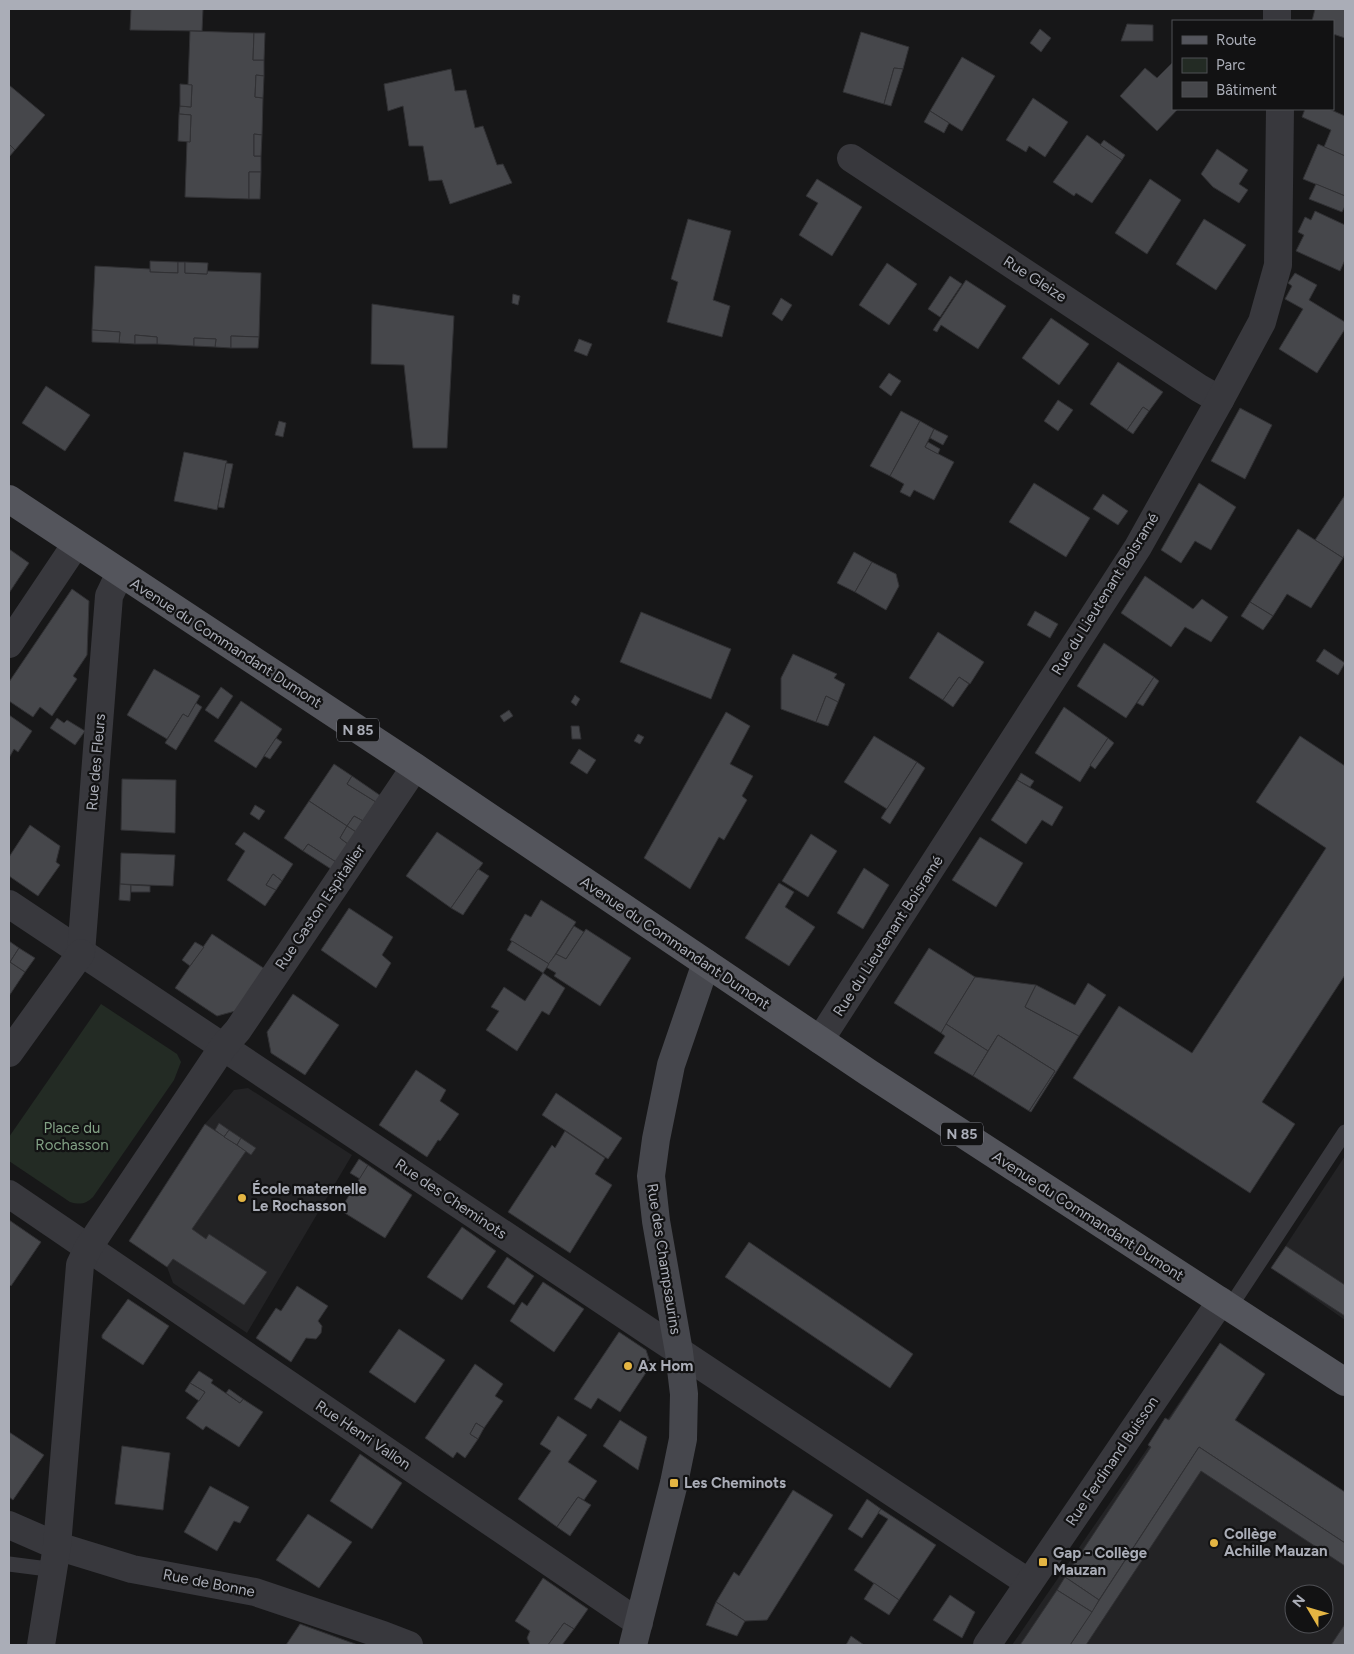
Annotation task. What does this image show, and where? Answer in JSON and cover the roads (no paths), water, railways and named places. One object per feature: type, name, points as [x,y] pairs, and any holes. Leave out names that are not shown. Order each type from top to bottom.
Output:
[{"type":"main road","name":"Avenue du Commandant Dumont","points":[[9,499],[415,767],[820,1040],[1345,1382]]},
{"type":"main road","name":"Rue des Champsaurins","points":[[636,1634],[683,1440],[684,1394],[679,1352],[656,1221],[651,1176],[656,1139],[671,1065],[706,964]]},
{"type":"street","name":"Rue du Lieutenant Boisramé","points":[[820,1040],[1138,547],[1262,322],[1278,264],[1280,110]]},
{"type":"street","name":"Rue Gleize","points":[[850,158],[1220,400]]},
{"type":"street","points":[[9,644],[76,544]]},
{"type":"street","name":"Rue des Fleurs","points":[[81,953],[110,596],[120,574]]},
{"type":"street","name":"Rue Gaston Espitallier","points":[[223,1046],[238,1030],[415,767]]},
{"type":"street","points":[[9,904],[223,1046],[88,1248],[80,1265],[56,1556],[41,1645]]},
{"type":"street","points":[[9,1053],[81,953]]},
{"type":"street","name":"Rue des Cheminots","points":[[223,1046],[679,1352],[1029,1583]]},
{"type":"street","points":[[9,1194],[88,1248]]},
{"type":"street","name":"Rue Henri Vallon","points":[[88,1248],[636,1634]]},
{"type":"street","name":"Rue Ferdinand Buisson","points":[[987,1645],[1225,1304]]},
{"type":"street","name":"Rue de Bonne","points":[[9,1525],[56,1556],[132,1568],[255,1592],[409,1645]]},
{"type":"lane","points":[[1225,1304],[1345,1132]]},
{"type":"lane","points":[[9,1564],[40,1568],[56,1556]]},
{"type":"place","name":"École maternelle Le Rochasson","points":[[242,1198]]},
{"type":"place","name":"Ax Hom","points":[[628,1366]]},
{"type":"place","name":"Les Cheminots","points":[[674,1483]]},
{"type":"place","name":"Collège Achille Mauzan","points":[[1214,1543]]},
{"type":"place","name":"Gap - Collège Mauzan","points":[[1043,1562]]},
{"type":"park label","name":"Place du Rochasson","points":[[72,1136]]}]
